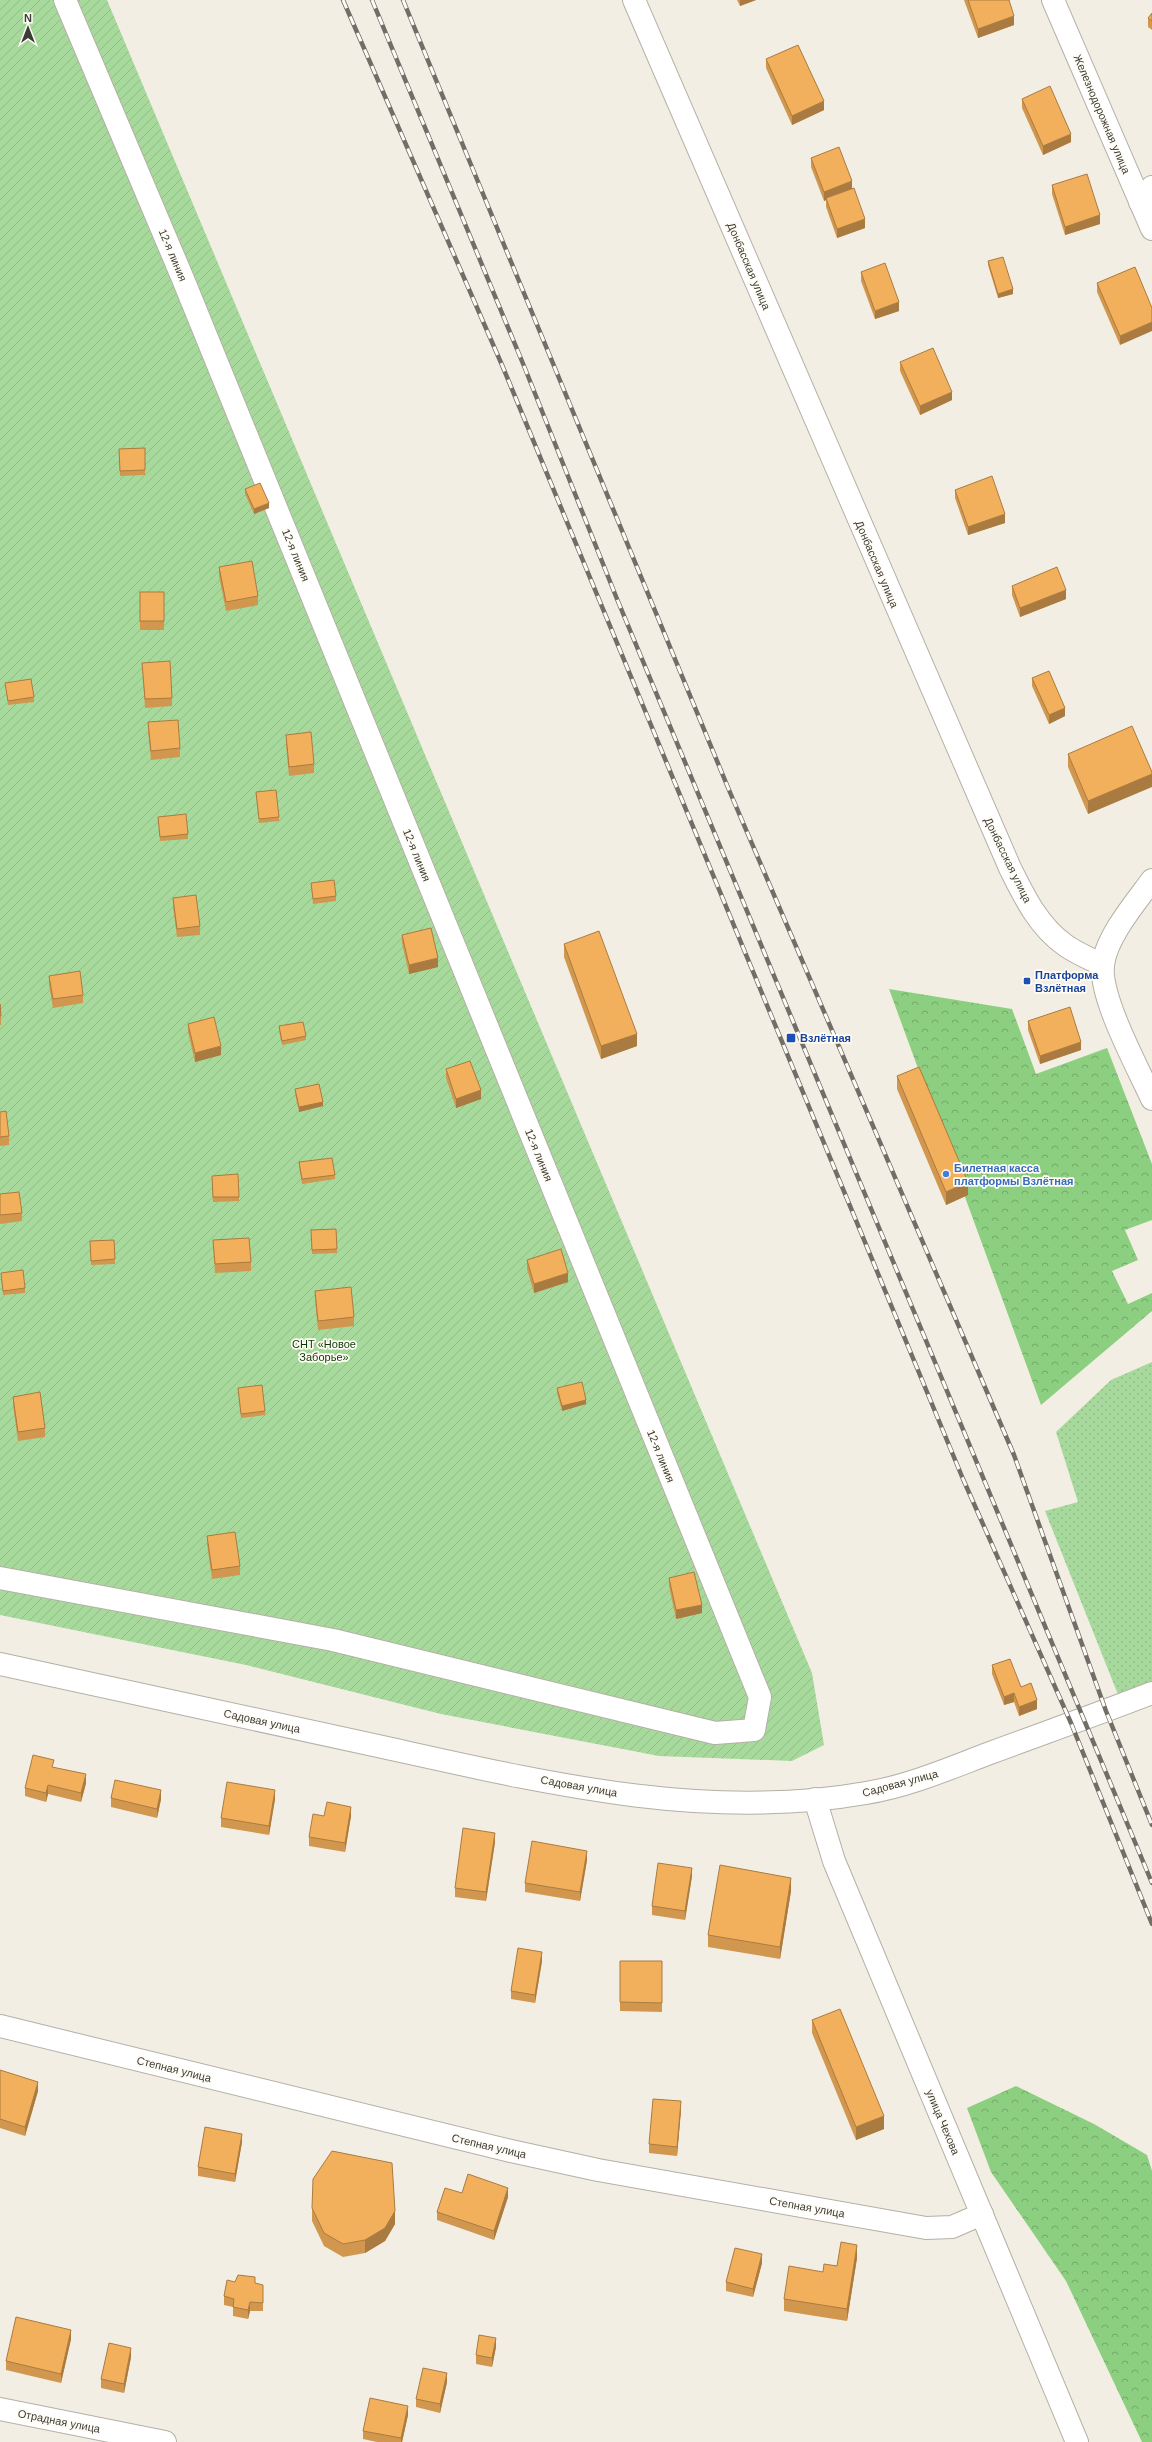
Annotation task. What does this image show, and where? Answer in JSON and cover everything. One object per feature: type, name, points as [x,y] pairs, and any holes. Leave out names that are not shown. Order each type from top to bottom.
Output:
[{"type":"street","name":"12-я линия","points":[[0,1578],[333,1640],[715,1733],[754,1730],[759,1713],[760,1697],[186,286],[65,0]]},
{"type":"street","name":"Донбасская улица","points":[[634,0],[1010,868],[1028,903],[1043,924],[1064,945],[1103,965]]},
{"type":"street","name":"Железнодорожная улица","points":[[1053,0],[1146,195],[1152,229]]},
{"type":"street","points":[[1152,880],[1115,935],[1106,951],[1103,965],[1109,1000],[1152,1099]]},
{"type":"street","name":"Садовая улица","points":[[0,1664],[445,1760],[585,1788],[643,1797],[695,1801],[760,1803],[868,1793],[917,1780],[1152,1693]]},
{"type":"street","name":"улица Чехова","points":[[815,1799],[834,1861],[1077,2442]]},
{"type":"street","name":"Степная улица","points":[[0,2026],[511,2151],[598,2170],[926,2228],[952,2227],[982,2214]]},
{"type":"street","name":"Отрадная улица","points":[[0,2409],[165,2442]]},
{"type":"green space","name":"СНТ «Новое Заборье»","points":[[0,0],[107,0],[812,1673],[824,1745],[792,1761],[659,1756],[441,1714],[246,1665],[0,1615]]},
{"type":"green space","points":[[889,989],[1012,1009],[1036,1074],[1107,1048],[1152,1164],[1152,1220],[1125,1230],[1138,1260],[1112,1271],[1128,1304],[1152,1293],[1152,1311],[1041,1405]]},
{"type":"green space","points":[[1152,1362],[1152,1685],[1119,1697],[1045,1511],[1078,1502],[1056,1432],[1111,1380]]},
{"type":"green space","points":[[1016,2086],[1094,2124],[1147,2155],[1152,2171],[1152,2442],[1142,2442],[1066,2281],[991,2172],[967,2108]]},
{"type":"building","points":[[968,0],[1009,0],[1014,16],[978,29]]},
{"type":"building","points":[[1152,13],[1152,21],[1148,18]]},
{"type":"building","points":[[798,45],[824,101],[792,116],[766,59]]},
{"type":"building","points":[[1050,86],[1071,134],[1043,146],[1022,99]]},
{"type":"building","points":[[839,147],[852,181],[824,192],[811,158]]},
{"type":"building","points":[[1087,174],[1100,215],[1065,227],[1052,185]]},
{"type":"building","points":[[854,188],[865,219],[837,229],[826,198]]},
{"type":"building","points":[[1003,257],[1013,289],[998,294],[988,261]]},
{"type":"building","points":[[885,263],[899,302],[875,311],[861,272]]},
{"type":"building","points":[[1135,267],[1152,308],[1152,322],[1120,336],[1097,283]]},
{"type":"building","points":[[933,348],[952,392],[920,406],[900,362]]},
{"type":"building","points":[[145,448],[145,470],[120,471],[119,449]]},
{"type":"building","points":[[992,476],[1005,514],[968,527],[955,490]]},
{"type":"building","points":[[260,483],[269,503],[254,509],[245,489]]},
{"type":"building","points":[[252,561],[258,596],[226,602],[219,567]]},
{"type":"building","points":[[1057,567],[1066,590],[1020,608],[1012,586]]},
{"type":"building","points":[[140,592],[164,592],[164,621],[140,621]]},
{"type":"building","points":[[170,661],[172,698],[145,699],[142,663]]},
{"type":"building","points":[[1049,671],[1065,708],[1049,715],[1032,678]]},
{"type":"building","points":[[31,679],[34,697],[8,701],[5,683]]},
{"type":"building","points":[[178,720],[180,748],[151,751],[148,722]]},
{"type":"building","points":[[1132,726],[1152,774],[1088,801],[1068,754]]},
{"type":"building","points":[[311,732],[314,764],[289,767],[286,735]]},
{"type":"building","points":[[276,790],[279,817],[259,819],[256,792]]},
{"type":"building","points":[[186,814],[188,834],[160,837],[158,817]]},
{"type":"building","points":[[334,880],[336,896],[313,899],[311,883]]},
{"type":"building","points":[[196,895],[200,926],[177,929],[173,898]]},
{"type":"building","points":[[431,928],[438,958],[409,965],[402,935]]},
{"type":"building","points":[[599,931],[637,1034],[601,1046],[564,944]]},
{"type":"building","points":[[80,971],[83,995],[53,999],[49,976]]},
{"type":"building","points":[[1070,1007],[1081,1042],[1040,1056],[1028,1021]]},
{"type":"building","points":[[214,1017],[221,1046],[195,1053],[188,1024]]},
{"type":"building","points":[[303,1022],[306,1036],[282,1041],[279,1026]]},
{"type":"building","points":[[470,1061],[481,1090],[456,1099],[446,1069]]},
{"type":"building","points":[[919,1067],[968,1182],[946,1192],[897,1076]]},
{"type":"building","points":[[319,1084],[323,1102],[299,1107],[295,1089]]},
{"type":"building","points":[[6,1111],[9,1136],[0,1137],[0,1112]]},
{"type":"building","points":[[332,1158],[335,1175],[302,1179],[299,1162]]},
{"type":"building","points":[[238,1174],[239,1197],[213,1197],[212,1176]]},
{"type":"building","points":[[19,1192],[22,1213],[0,1215],[0,1194]]},
{"type":"building","points":[[336,1229],[337,1249],[312,1250],[311,1230]]},
{"type":"building","points":[[249,1238],[251,1262],[215,1264],[213,1240]]},
{"type":"building","points":[[114,1240],[115,1259],[91,1261],[90,1241]]},
{"type":"building","points":[[561,1249],[568,1273],[534,1284],[527,1260]]},
{"type":"building","points":[[23,1270],[25,1288],[3,1291],[1,1273]]},
{"type":"building","points":[[351,1287],[354,1317],[318,1321],[315,1291]]},
{"type":"building","points":[[582,1382],[586,1400],[562,1406],[557,1388]]},
{"type":"building","points":[[262,1385],[265,1411],[241,1414],[238,1388]]},
{"type":"building","points":[[40,1392],[45,1428],[18,1432],[13,1397]]},
{"type":"building","points":[[235,1532],[240,1566],[212,1570],[207,1536]]},
{"type":"building","points":[[694,1572],[702,1605],[676,1610],[669,1578]]},
{"type":"building","points":[[1010,1659],[1021,1687],[1031,1683],[1037,1700],[1019,1707],[1014,1693],[1004,1697],[992,1665]]},
{"type":"building","points":[[33,1755],[54,1760],[52,1767],[86,1774],[81,1793],[48,1785],[46,1793],[25,1788]]},
{"type":"building","points":[[115,1780],[161,1790],[157,1809],[111,1798]]},
{"type":"building","points":[[227,1782],[275,1790],[269,1826],[221,1818]]},
{"type":"building","points":[[327,1802],[351,1807],[345,1843],[309,1837],[313,1814],[324,1816]]},
{"type":"building","points":[[463,1828],[495,1833],[486,1892],[455,1888]]},
{"type":"building","points":[[532,1841],[587,1851],[580,1892],[525,1883]]},
{"type":"building","points":[[658,1863],[692,1868],[685,1911],[652,1906]]},
{"type":"building","points":[[720,1865],[791,1878],[780,1947],[708,1935]]},
{"type":"building","points":[[518,1948],[542,1952],[535,1995],[511,1991]]},
{"type":"building","points":[[620,1961],[662,1961],[662,2003],[620,2002]]},
{"type":"building","points":[[840,2009],[884,2116],[856,2127],[812,2020]]},
{"type":"building","points":[[0,2070],[38,2082],[25,2127],[0,2119]]},
{"type":"building","points":[[653,2099],[681,2101],[677,2147],[649,2144]]},
{"type":"building","points":[[205,2127],[242,2134],[235,2174],[198,2167]]},
{"type":"building","points":[[332,2151],[392,2163],[395,2211],[385,2228],[365,2240],[343,2244],[324,2233],[312,2208],[313,2179]]},
{"type":"building","points":[[468,2174],[508,2188],[494,2231],[437,2212],[445,2188],[462,2193]]},
{"type":"building","points":[[841,2242],[857,2245],[847,2309],[784,2299],[789,2266],[823,2272],[824,2264],[837,2266]]},
{"type":"building","points":[[735,2248],[762,2254],[753,2289],[726,2282]]},
{"type":"building","points":[[238,2275],[255,2277],[255,2283],[263,2285],[263,2303],[250,2302],[248,2310],[233,2307],[234,2299],[224,2296],[227,2280],[235,2282]]},
{"type":"building","points":[[16,2317],[71,2330],[61,2374],[6,2361]]},
{"type":"building","points":[[479,2335],[496,2338],[492,2358],[476,2355]]},
{"type":"building","points":[[109,2343],[131,2348],[124,2384],[101,2379]]},
{"type":"building","points":[[423,2368],[447,2373],[440,2404],[416,2399]]},
{"type":"building","points":[[370,2398],[408,2406],[401,2438],[363,2431]]},
{"type":"railway","points":[[343,0],[502,365],[963,1479],[1071,1723],[1152,1924]]},
{"type":"railway","points":[[372,0],[524,366],[617,599],[1152,1883]]},
{"type":"railway","points":[[403,0],[729,790],[1014,1455],[1106,1711],[1152,1825]]},
{"type":"place","name":"Платформа Взлётная","points":[[1027,981]]},
{"type":"place","name":"Взлётная","points":[[791,1038]]},
{"type":"place","name":"Билетная касса платформы Взлётная","points":[[946,1174]]}]
